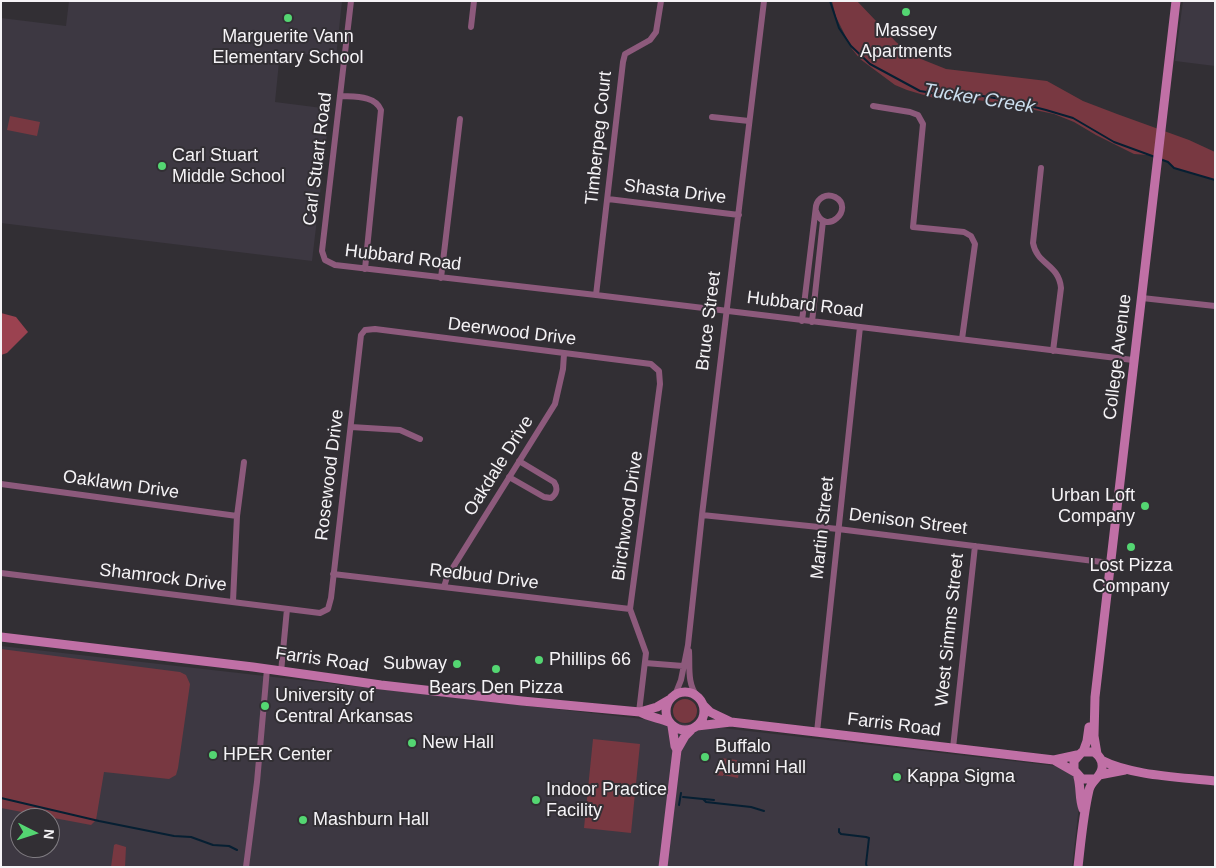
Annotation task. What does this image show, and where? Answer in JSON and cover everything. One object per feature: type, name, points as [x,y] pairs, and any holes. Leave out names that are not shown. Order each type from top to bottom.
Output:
[{"type":"street","name":"Carl Stuart Road","points":[[325,260],[322,251],[351,1]]},
{"type":"street","points":[[471,27],[474,1]]},
{"type":"street","name":"Timberpeg Court","points":[[596,295],[623,62],[625,54],[650,40],[656,32],[661,1]]},
{"type":"street","name":"Bruce Street","points":[[672,698],[681,680],[688,645],[764,1]]},
{"type":"street","name":"College Avenue","points":[[1099,757],[1094,742],[1093,717],[1176,1]]},
{"type":"street","points":[[340,96],[371,100],[379,105],[381,110],[366,269]]},
{"type":"street","points":[[873,106],[910,112],[918,115],[923,124],[913,227],[964,232],[971,236],[975,244],[962,339]]},
{"type":"street","points":[[712,117],[749,121]]},
{"type":"street","points":[[442,278],[460,119]]},
{"type":"street","points":[[1041,168],[1033,243],[1039,259],[1055,270],[1060,278],[1061,288],[1053,351]]},
{"type":"street","points":[[802,321],[817,202],[824,196],[833,196],[840,201],[842,210],[839,217],[832,222],[823,221],[816,211]]},
{"type":"street","name":"Shasta Drive","points":[[608,199],[739,215]]},
{"type":"street","points":[[812,322],[823,221]]},
{"type":"street","name":"Hubbard Road","points":[[325,260],[335,265],[366,269],[1133,360]]},
{"type":"street","points":[[1142,298],[1215,306]]},
{"type":"street","name":"Martin Street","points":[[816,732],[860,327]]},
{"type":"street","name":"Deerwood Drive","points":[[361,335],[365,330],[375,330],[651,364],[659,371]]},
{"type":"street","name":"Rosewood Drive","points":[[320,613],[328,609],[334,574],[361,335]]},
{"type":"street","name":"Oakdale Drive","points":[[444,587],[447,577],[555,404],[563,369],[564,354]]},
{"type":"street","name":"Birchwood Drive","points":[[639,712],[646,653],[630,609],[660,384],[659,371]]},
{"type":"street","points":[[351,427],[400,430],[420,439]]},
{"type":"street","points":[[509,477],[544,497],[551,498],[556,493],[557,488],[554,482],[519,461]]},
{"type":"street","points":[[233,601],[237,516],[244,462]]},
{"type":"street","name":"Oaklawn Drive","points":[[1,484],[237,516]]},
{"type":"street","name":"Denison Street","points":[[702,515],[838,529],[1110,563]]},
{"type":"street","name":"West Simms Street","points":[[953,748],[975,546]]},
{"type":"street","name":"Shamrock Drive","points":[[1,573],[320,613]]},
{"type":"street","name":"Redbud Drive","points":[[334,574],[630,609]]},
{"type":"street","points":[[282,672],[288,609]]},
{"type":"street","name":"Farris Road","points":[[1,637],[517,700],[639,712],[657,707],[672,698]]},
{"type":"street","name":"Bruce Street","points":[[688,645],[690,681],[697,696]]},
{"type":"street","points":[[645,663],[683,666]]},
{"type":"street","points":[[246,867],[257,782],[267,669]]},
{"type":"street","points":[[663,867],[677,750],[685,736],[703,716],[703,705],[697,696],[686,692],[672,698],[666,711],[677,750]]},
{"type":"street","name":"Farris Road","points":[[703,705],[710,712],[731,722]]},
{"type":"street","name":"Farris Road","points":[[639,712],[646,716],[660,718],[670,724]]},
{"type":"street","name":"College Avenue","points":[[1080,754],[1087,741],[1093,717]]},
{"type":"street","name":"Farris Road","points":[[694,728],[731,722],[1054,760],[1080,754]]},
{"type":"street","points":[[670,724],[679,730],[694,728]]},
{"type":"street","points":[[1084,812],[1081,804],[1081,788],[1074,762],[1080,754],[1090,751],[1111,765],[1128,770],[1215,781]]},
{"type":"street","points":[[1078,867],[1084,812],[1089,790],[1102,769],[1099,757]]},
{"type":"street","name":"Farris Road","points":[[1054,760],[1076,774]]},
{"type":"street","points":[[1076,774],[1086,780],[1128,770]]},
{"type":"shaded area","name":"Carl Stuart Middle School","points":[[69,1],[342,1],[336,57],[280,52],[275,102],[330,109],[312,261],[1,223],[1,18],[66,26]]},
{"type":"shaded area","points":[[832,1],[857,1],[896,42],[916,57],[946,69],[1047,81],[1083,101],[1189,140],[1215,152],[1215,180],[1174,168],[1168,162],[1149,155],[1134,154],[1074,122],[1054,114],[970,99],[934,98],[895,85],[860,59],[852,49],[836,17]]},
{"type":"shaded area","points":[[1183,1],[1215,1],[1215,66],[1175,61]]},
{"type":"shaded area","points":[[10,116],[40,122],[37,136],[7,130]]},
{"type":"shaded area","points":[[1,313],[16,317],[28,332],[7,353],[1,355]]},
{"type":"shaded area","name":"University of Central Arkansas","points":[[1,646],[1056,766],[1065,769],[1073,775],[1077,782],[1080,797],[1072,867],[1,867]]},
{"type":"shaded area","points":[[1,649],[180,672],[186,675],[190,684],[176,775],[169,779],[104,772],[96,820],[91,825],[60,819],[60,808],[10,808],[10,810],[1,808]]},
{"type":"shaded area","points":[[685,699],[690,700],[696,706],[696,716],[690,722],[685,723],[680,722],[674,716],[673,711],[674,706],[680,700]]},
{"type":"shaded area","points":[[593,739],[640,744],[631,833],[584,828]]},
{"type":"shaded area","points":[[721,758],[737,760],[736,767],[740,767],[738,778],[715,775],[716,765],[720,765]]},
{"type":"shaded area","points":[[114,845],[126,847],[125,867],[111,867]]},
{"type":"waterway","name":"Tucker Creek","points":[[830,1],[839,28],[851,46],[870,64],[920,91],[950,96],[976,95],[1007,100],[1046,110],[1073,118],[1114,142],[1155,157]]},
{"type":"waterway","name":"Tucker Creek","points":[[1160,159],[1168,162],[1174,168],[1215,180]]},
{"type":"waterway","points":[[679,805],[681,793]]},
{"type":"waterway","points":[[683,797],[703,799],[706,802],[751,807],[764,811]]},
{"type":"waterway","points":[[1,798],[99,821],[174,836],[191,837],[213,845],[229,846],[237,850]]},
{"type":"waterway","points":[[704,799],[714,800]]},
{"type":"waterway","points":[[839,829],[841,834],[869,838],[867,867]]},
{"type":"place","name":"Massey Apartments","points":[[906,12]]},
{"type":"place","name":"Marguerite Vann Elementary School","points":[[288,18]]},
{"type":"place","name":"Carl Stuart Middle School","points":[[162,166]]},
{"type":"place","name":"Urban Loft Company","points":[[1145,506]]},
{"type":"place","name":"Lost Pizza Company","points":[[1131,547]]},
{"type":"place","name":"Phillips 66","points":[[539,660]]},
{"type":"place","name":"Subway","points":[[457,664]]},
{"type":"place","name":"Bears Den Pizza","points":[[496,669]]},
{"type":"place","name":"University of Central Arkansas","points":[[265,706]]},
{"type":"place","name":"New Hall","points":[[412,743]]},
{"type":"place","name":"HPER Center","points":[[213,755]]},
{"type":"place","name":"Buffalo Alumni Hall","points":[[705,757]]},
{"type":"place","name":"Kappa Sigma","points":[[897,777]]},
{"type":"place","name":"Indoor Practice Facility","points":[[536,800]]},
{"type":"place","name":"Mashburn Hall","points":[[303,820]]}]
